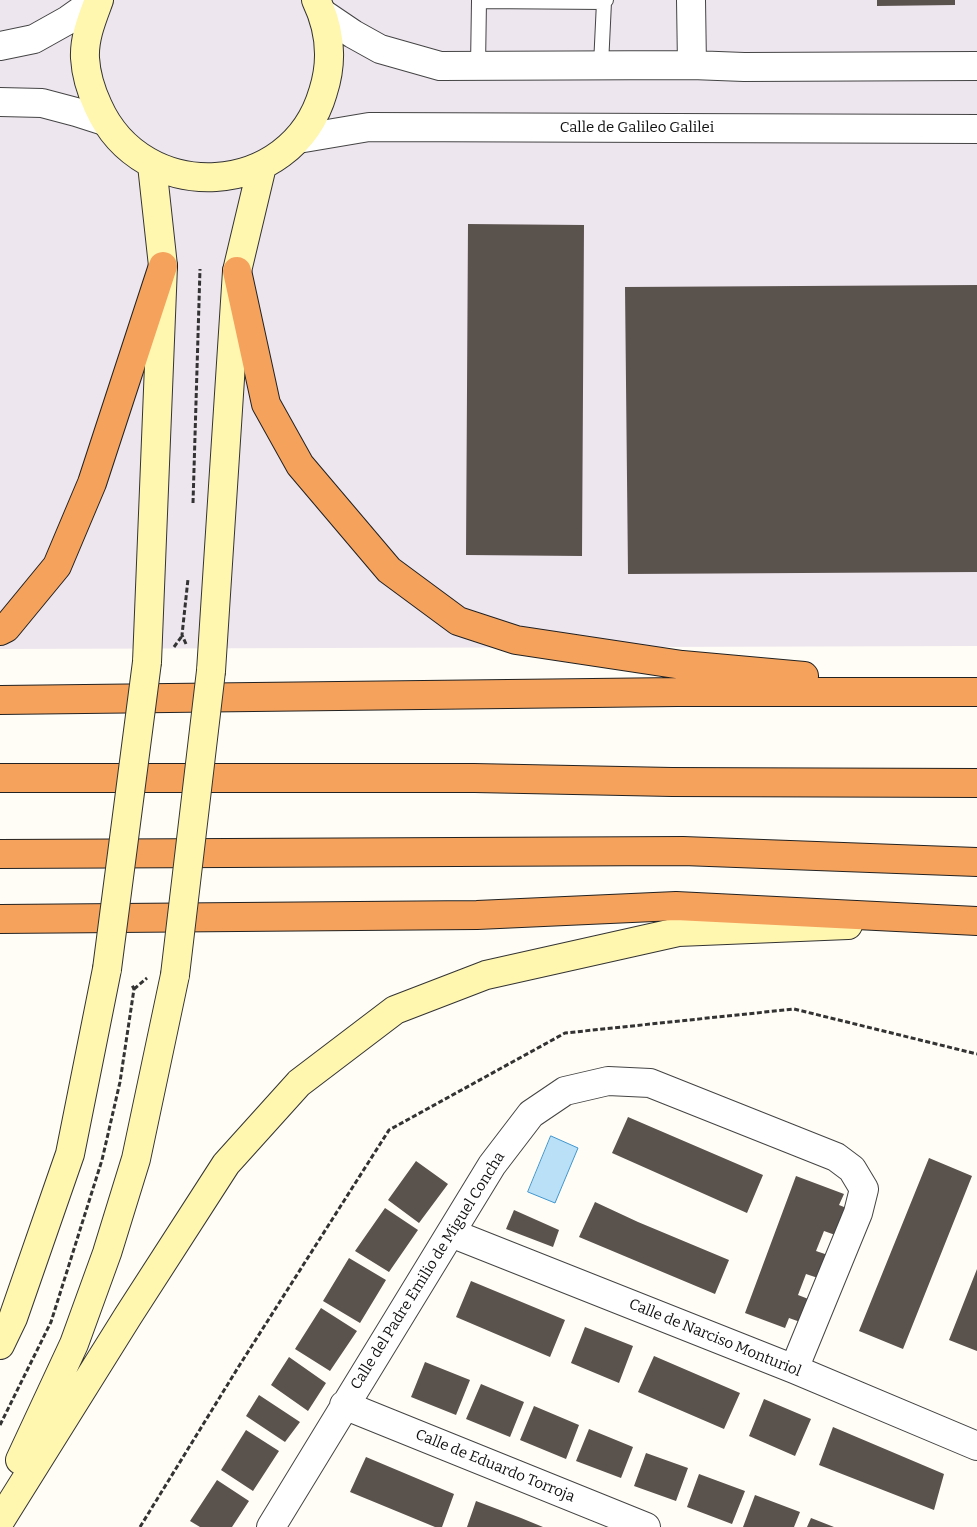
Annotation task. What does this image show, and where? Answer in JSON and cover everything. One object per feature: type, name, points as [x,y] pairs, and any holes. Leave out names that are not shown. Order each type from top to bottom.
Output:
[{"type":"highway","points":[[0,631],[6,628],[57,566],[92,483],[163,266]]},
{"type":"highway","points":[[237,271],[266,404],[300,465],[389,570],[458,621],[516,640],[682,665],[977,692]]},
{"type":"highway","points":[[0,700],[678,692],[977,692]]},
{"type":"highway","points":[[0,778],[464,778],[672,782],[977,783]]},
{"type":"highway","points":[[0,854],[682,851],[977,862]]},
{"type":"highway","points":[[0,919],[477,915],[676,906],[967,921]]},
{"type":"street","points":[[0,46],[34,39],[68,20],[97,0]]},
{"type":"street","points":[[97,0],[87,32],[85,58],[90,88],[104,121],[125,146],[152,165],[178,175],[209,178],[235,175],[262,166],[280,155],[298,139],[319,107],[328,75],[329,47],[319,6]]},
{"type":"street","points":[[691,0],[692,65]]},
{"type":"street","points":[[319,6],[353,34],[380,49],[440,66],[977,66]]},
{"type":"street","points":[[0,102],[42,103],[104,121]]},
{"type":"street","name":"Calle de Galileo Galilei","points":[[298,139],[369,128],[977,129]]},
{"type":"street","points":[[0,1345],[13,1318],[70,1154],[107,969],[147,662],[163,266],[152,165]]},
{"type":"street","points":[[0,1505],[74,1344],[107,1254],[136,1159],[211,672],[237,271],[262,166]]},
{"type":"street","points":[[0,1521],[128,1316],[226,1164],[298,1082],[395,1010],[486,975],[678,932],[967,921]]},
{"type":"street","name":"Calle del Padre Emilio de Miguel Concha","points":[[271,1527],[492,1165],[531,1114],[566,1091],[608,1082],[650,1083],[836,1157],[852,1169],[864,1189],[858,1213],[794,1369]]},
{"type":"street","name":"Calle de Narciso Monturiol","points":[[451,1234],[794,1369],[977,1446]]},
{"type":"street","name":"Calle de Eduardo Torroja","points":[[344,1406],[646,1527]]},
{"type":"lane","points":[[478,66],[479,1],[605,1],[601,65]]},
{"type":"path","points":[[193,508],[200,269]]},
{"type":"path","points":[[182,635],[189,572]]},
{"type":"path","points":[[134,989],[164,974]]},
{"type":"path","points":[[0,1425],[51,1322],[99,1169],[120,1082],[134,989],[130,982]]},
{"type":"shaded area","points":[[0,0],[977,0],[977,646],[0,649]]},
{"type":"water","points":[[551,1136],[578,1148],[555,1203],[528,1192]]},
{"type":"building","points":[[877,0],[955,0],[955,5],[877,6]]},
{"type":"building","points":[[468,224],[584,225],[582,556],[466,555]]},
{"type":"building","points":[[977,285],[977,572],[628,574],[625,287]]},
{"type":"building","points":[[628,1117],[763,1175],[747,1213],[612,1153]]},
{"type":"building","points":[[929,1158],[972,1176],[903,1349],[859,1331]]},
{"type":"building","points":[[416,1161],[448,1184],[419,1223],[388,1200]]},
{"type":"building","points":[[796,1176],[844,1194],[839,1205],[849,1209],[838,1236],[824,1231],[816,1251],[831,1256],[821,1279],[806,1274],[798,1295],[811,1300],[803,1323],[789,1318],[785,1328],[745,1313]]},
{"type":"building","points":[[595,1202],[729,1260],[715,1294],[579,1237]]},
{"type":"building","points":[[385,1208],[418,1230],[389,1272],[355,1251]]},
{"type":"building","points":[[514,1210],[559,1230],[553,1247],[506,1229]]},
{"type":"building","points":[[349,1258],[386,1280],[360,1323],[323,1301]]},
{"type":"building","points":[[977,1269],[977,1351],[949,1340]]},
{"type":"building","points":[[471,1281],[565,1320],[550,1357],[456,1317]]},
{"type":"building","points":[[321,1308],[357,1331],[330,1371],[295,1349]]},
{"type":"building","points":[[585,1327],[633,1346],[619,1383],[571,1363]]},
{"type":"building","points":[[654,1356],[740,1393],[724,1429],[638,1392]]},
{"type":"building","points":[[289,1357],[326,1383],[308,1411],[271,1385]]},
{"type":"building","points":[[425,1362],[470,1380],[456,1415],[411,1397]]},
{"type":"building","points":[[481,1384],[524,1402],[510,1437],[466,1419]]},
{"type":"building","points":[[259,1395],[300,1422],[285,1442],[246,1416]]},
{"type":"building","points":[[764,1399],[811,1419],[795,1456],[749,1436]]},
{"type":"building","points":[[534,1406],[579,1425],[566,1459],[520,1440]]},
{"type":"building","points":[[833,1427],[944,1474],[934,1510],[819,1465]]},
{"type":"building","points":[[589,1429],[633,1447],[621,1478],[576,1461]]},
{"type":"building","points":[[246,1430],[279,1451],[253,1491],[221,1470]]},
{"type":"building","points":[[646,1453],[688,1468],[676,1501],[634,1486]]},
{"type":"building","points":[[366,1457],[454,1494],[442,1527],[435,1527],[350,1492]]},
{"type":"building","points":[[699,1474],[745,1491],[732,1524],[687,1507]]},
{"type":"building","points":[[217,1480],[249,1501],[232,1527],[200,1527],[190,1521]]},
{"type":"building","points":[[755,1495],[800,1512],[794,1527],[743,1527]]},
{"type":"building","points":[[476,1501],[521,1518],[543,1527],[467,1527]]},
{"type":"building","points":[[811,1518],[834,1527],[807,1527]]}]
